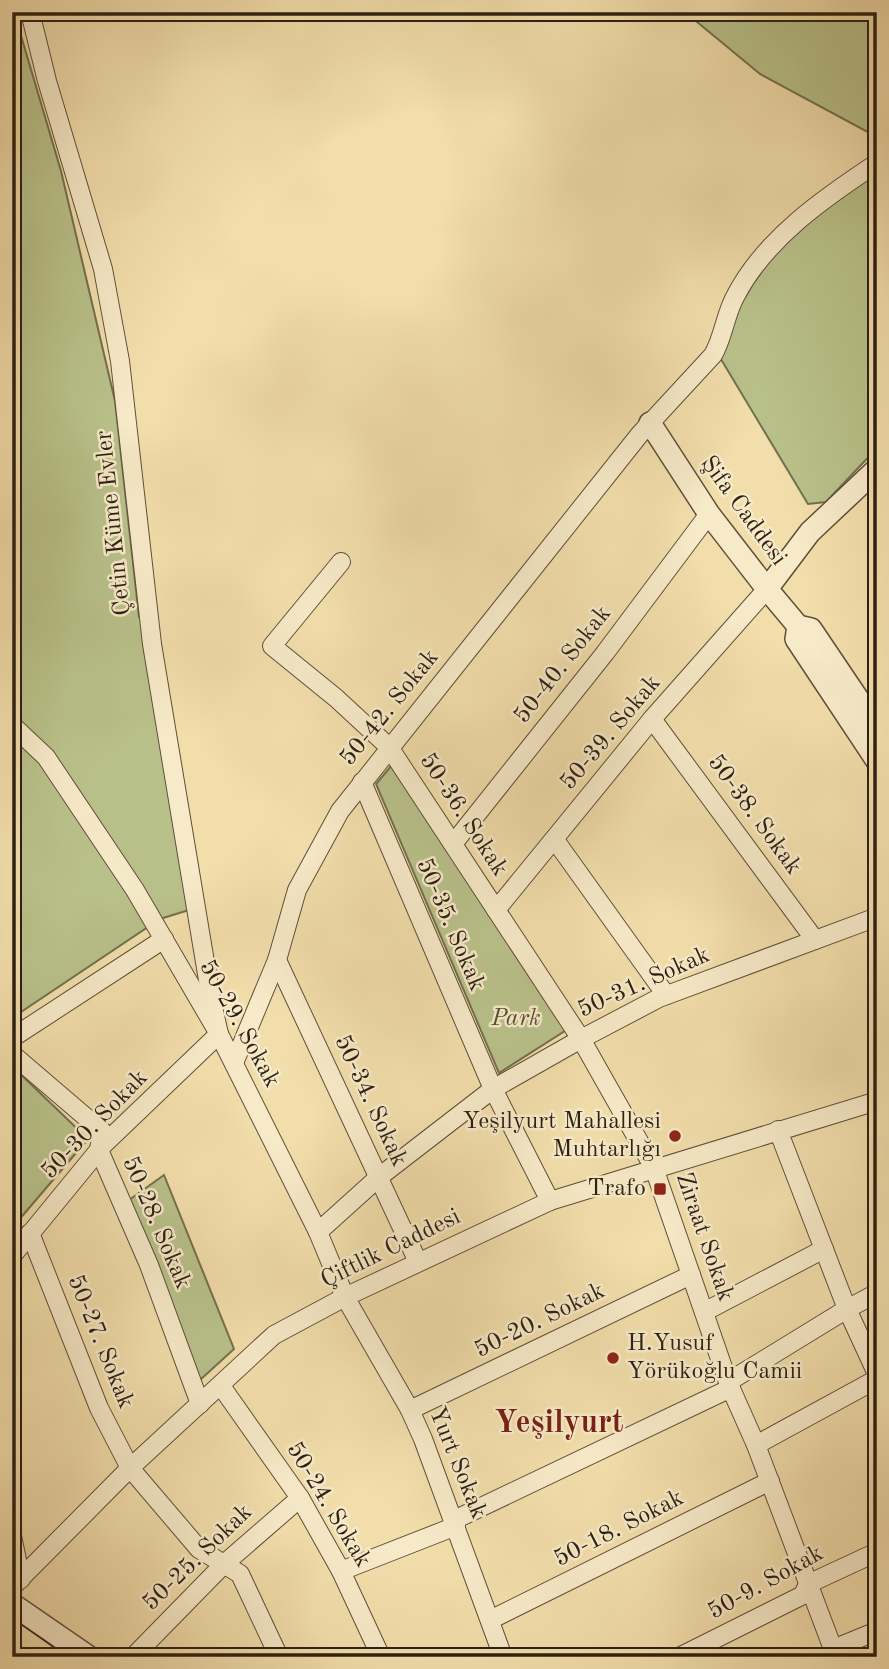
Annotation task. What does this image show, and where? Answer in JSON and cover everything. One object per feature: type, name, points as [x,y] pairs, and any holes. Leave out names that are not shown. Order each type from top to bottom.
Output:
[{"type":"highway","points":[[12,1636],[42,1657]]},
{"type":"street","name":"Çetin Küme Evler","points":[[30,12],[47,80],[103,269],[120,361],[152,644],[219,1034]]},
{"type":"street","name":"50-42. Sokak","points":[[234,1063],[277,960],[297,890],[340,811],[650,423],[713,355],[737,292],[778,238],[877,163]]},
{"type":"street","name":"Şifa Caddesi","points":[[650,423],[709,514],[767,589],[799,625],[811,629],[877,727]]},
{"type":"street","points":[[767,589],[810,531],[877,469]]},
{"type":"street","name":"50-40. Sokak","points":[[453,844],[605,653],[709,514]]},
{"type":"street","name":"50-36. Sokak","points":[[341,562],[272,646],[336,698],[389,747],[581,1039]]},
{"type":"street","name":"50-39. Sokak","points":[[496,910],[652,719],[767,589]]},
{"type":"street","name":"Şifa Caddesi","points":[[799,625],[796,639],[877,761]]},
{"type":"street","name":"50-38. Sokak","points":[[652,719],[815,940]]},
{"type":"street","name":"50-29. Sokak","points":[[12,725],[46,757],[135,890],[164,939],[234,1063],[318,1232],[345,1297]]},
{"type":"street","name":"50-35. Sokak","points":[[362,782],[493,1089],[550,1201]]},
{"type":"street","points":[[555,840],[666,995]]},
{"type":"street","name":"50-31. Sokak","points":[[318,1232],[379,1177],[493,1089],[581,1039],[666,995],[877,916]]},
{"type":"street","points":[[12,1038],[164,939]]},
{"type":"street","name":"50-34. Sokak","points":[[277,960],[418,1262]]},
{"type":"street","name":"50-30. Sokak","points":[[12,1256],[99,1150],[219,1034]]},
{"type":"street","name":"Ziraat Sokak","points":[[581,1039],[654,1168],[730,1385],[770,1481],[834,1653]]},
{"type":"street","name":"50-28. Sokak","points":[[12,1054],[102,1131],[99,1150],[149,1265],[200,1404]]},
{"type":"street","name":"Çiftlik Caddesi","points":[[16,1583],[130,1468],[274,1335],[345,1297],[550,1201],[877,1101]]},
{"type":"street","points":[[756,1445],[877,1376],[847,1308],[778,1130]]},
{"type":"street","name":"50-27. Sokak","points":[[30,1233],[99,1408],[130,1468],[199,1549],[240,1574],[279,1657]]},
{"type":"street","points":[[704,1312],[824,1249]]},
{"type":"street","name":"50-20. Sokak","points":[[410,1410],[691,1275]]},
{"type":"street","points":[[341,1571],[455,1523],[730,1385],[847,1308],[877,1293]]},
{"type":"street","name":"Yurt Sokak","points":[[345,1297],[410,1410],[435,1467],[502,1656]]},
{"type":"street","name":"50-24. Sokak","points":[[221,1385],[300,1497],[341,1571],[381,1657]]},
{"type":"street","name":"50-18. Sokak","points":[[490,1620],[770,1481]]},
{"type":"street","name":"50-25. Sokak","points":[[133,1657],[224,1564],[300,1497]]},
{"type":"street","points":[[12,1536],[16,1583]]},
{"type":"street","name":"50-9. Sokak","points":[[679,1657],[803,1595],[808,1584],[877,1552]]},
{"type":"street","points":[[12,1604],[89,1657]]},
{"type":"street","points":[[834,1653],[877,1631]]},
{"type":"green space","points":[[12,12],[61,171],[115,401],[139,617],[156,621],[189,910],[160,919],[12,1018]]},
{"type":"green space","points":[[685,12],[877,12],[877,137],[760,74]]},
{"type":"green space","points":[[877,169],[877,448],[826,502],[808,504],[719,356],[751,279],[783,238]]},
{"type":"green space","name":"Park","points":[[392,765],[568,1029],[499,1073],[376,784]]},
{"type":"green space","points":[[12,1066],[88,1139],[12,1228]]},
{"type":"green space","points":[[164,1175],[234,1349],[200,1380],[129,1200]]},
{"type":"place","name":"Yeşilyurt Mahallesi Muhtarlığı","points":[[675,1136]]},
{"type":"place","name":"Trafo","points":[[660,1189]]},
{"type":"place","name":"H.Yusuf Yörükoğlu Camii","points":[[613,1358]]},
{"type":"district","name":"Yeşilyurt","points":[[559,1424]]}]
